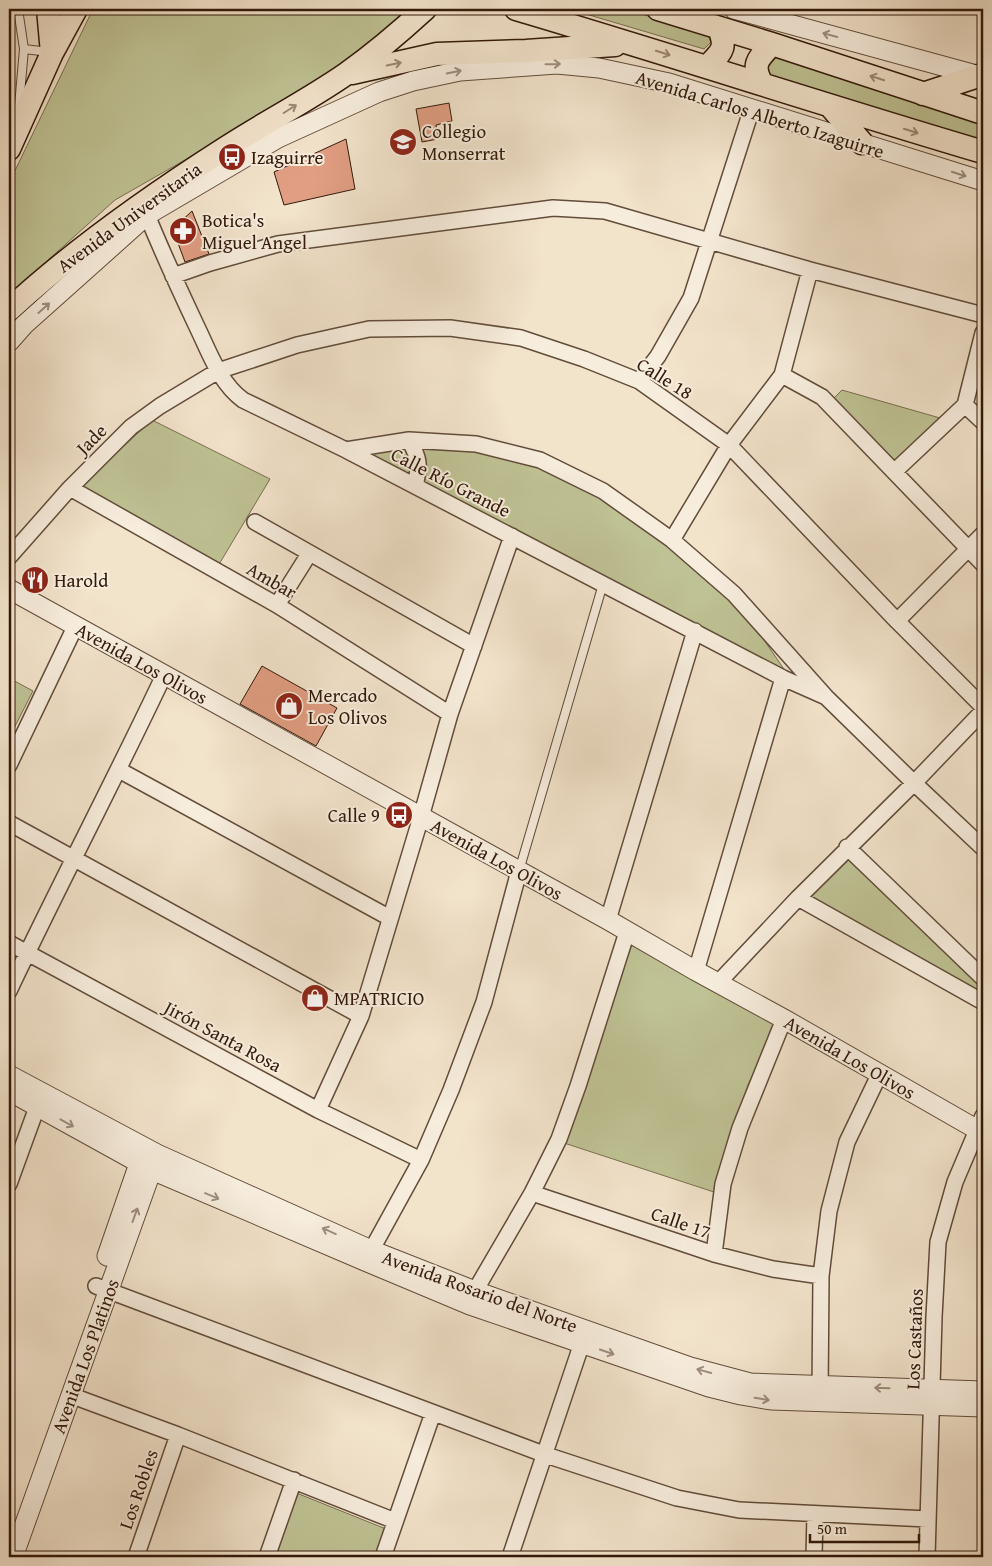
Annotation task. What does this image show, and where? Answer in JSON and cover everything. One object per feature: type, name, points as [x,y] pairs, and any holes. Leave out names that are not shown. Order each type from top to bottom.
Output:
[{"type":"main road","points":[[48,9],[52,53]]},
{"type":"main road","points":[[9,149],[14,127],[76,9]]},
{"type":"main road","name":"Avenida Universitaria","points":[[9,310],[51,273],[127,214],[224,149],[272,132],[394,37],[425,9]]},
{"type":"main road","name":"Avenida Carlos Alberto Izaguirre","points":[[516,9],[708,66],[831,107],[983,152]]},
{"type":"main road","points":[[658,9],[983,113]]},
{"type":"main road","points":[[693,9],[715,26],[724,42],[722,49],[708,66]]},
{"type":"main road","points":[[346,74],[437,54],[526,51],[634,44]]},
{"type":"main road","points":[[762,84],[756,73],[756,65],[759,58],[772,44]]},
{"type":"main road","points":[[504,67],[526,51]]},
{"type":"main road","points":[[923,94],[982,74]]},
{"type":"main road","points":[[831,107],[862,143]]},
{"type":"street","points":[[734,9],[982,74]]},
{"type":"street","name":"Avenida Carlos Alberto Izaguirre","points":[[504,67],[557,64],[599,68],[669,83],[983,182]]},
{"type":"street","name":"Avenida Universitaria","points":[[9,342],[24,325],[147,215],[272,132],[404,84],[460,71],[504,67]]},
{"type":"street","points":[[640,381],[658,356],[691,298],[752,108]]},
{"type":"street","points":[[173,276],[210,263],[278,244],[553,208],[605,211],[810,270],[983,315]]},
{"type":"street","name":"Calle Río Grande","points":[[147,215],[173,276],[218,371],[233,393],[243,400],[346,450],[695,630],[783,678],[826,697]]},
{"type":"street","points":[[672,540],[729,445],[782,375],[810,270]]},
{"type":"street","name":"Calle 18","points":[[218,371],[297,345],[369,329],[450,328],[521,338],[584,359],[640,381],[729,445],[983,709]]},
{"type":"street","points":[[895,471],[965,405],[983,333]]},
{"type":"street","name":"Jade","points":[[9,557],[70,488],[131,427],[160,406],[218,371]]},
{"type":"street","points":[[782,375],[822,397],[983,564]]},
{"type":"street","points":[[965,405],[983,422]]},
{"type":"street","points":[[409,440],[418,456],[419,468],[415,486]]},
{"type":"street","points":[[346,450],[409,440],[476,444],[540,460],[603,491],[672,540],[734,594],[826,697],[983,848]]},
{"type":"street","name":"Ambar","points":[[70,488],[277,605],[450,714]]},
{"type":"street","points":[[254,522],[474,646]]},
{"type":"street","points":[[897,620],[983,534]]},
{"type":"street","points":[[318,1110],[361,1016],[450,714],[512,536]]},
{"type":"street","points":[[277,605],[309,554]]},
{"type":"street","name":"Avenida Los Olivos","points":[[9,589],[608,920],[880,1073],[981,1126]]},
{"type":"street","points":[[9,764],[75,627]]},
{"type":"street","points":[[608,920],[695,630]]},
{"type":"street","points":[[9,991],[164,675]]},
{"type":"street","points":[[696,971],[783,678]]},
{"type":"street","points":[[719,982],[847,847],[914,783],[983,709]]},
{"type":"street","points":[[119,770],[390,918]]},
{"type":"street","points":[[9,823],[73,860],[361,1016]]},
{"type":"street","points":[[847,847],[983,978]]},
{"type":"street","points":[[368,1255],[421,1160],[451,1090],[484,1002],[519,871]]},
{"type":"street","points":[[798,898],[983,1002]]},
{"type":"street","points":[[472,1298],[532,1193],[559,1139],[578,1086],[627,932]]},
{"type":"street","name":"Jirón Santa Rosa","points":[[9,943],[318,1110],[421,1160]]},
{"type":"street","points":[[714,1254],[723,1184],[740,1128],[784,1019]]},
{"type":"street","points":[[820,1394],[821,1276],[829,1211],[847,1142],[880,1073]]},
{"type":"street","name":"Avenida Rosario del Norte","points":[[9,1075],[39,1100],[148,1159],[472,1298],[584,1337],[750,1383],[820,1394],[933,1398],[983,1407]]},
{"type":"street","name":"Avenida Rosario del Norte","points":[[9,1091],[39,1100]]},
{"type":"street","points":[[9,1184],[39,1100]]},
{"type":"street","name":"Los Castaños","points":[[927,1557],[938,1242],[955,1182],[981,1126]]},
{"type":"street","name":"Avenida Los Platinos","points":[[9,1531],[102,1288],[148,1159]]},
{"type":"street","name":"Calle 17","points":[[532,1193],[714,1254],[773,1270],[821,1276]]},
{"type":"street","points":[[102,1288],[433,1414],[546,1455],[677,1498],[739,1510],[928,1519]]},
{"type":"street","name":"Avenida Los Platinos","points":[[13,1557],[70,1395],[102,1288]]},
{"type":"street","points":[[510,1557],[546,1455],[584,1337]]},
{"type":"street","name":"Avenida Rosario del Norte","points":[[933,1398],[983,1392]]},
{"type":"street","points":[[70,1395],[178,1435],[395,1521]]},
{"type":"street","points":[[383,1557],[433,1414]]},
{"type":"street","name":"Los Robles","points":[[136,1557],[178,1435]]},
{"type":"street","points":[[267,1557],[294,1480]]},
{"type":"street","points":[[814,1557],[815,1514]]},
{"type":"lane","points":[[14,127],[24,49],[18,9]]},
{"type":"lane","points":[[24,49],[52,53]]},
{"type":"lane","points":[[519,871],[603,584]]},
{"type":"green space","points":[[93,9],[412,9],[352,62],[115,200],[9,295],[9,183]]},
{"type":"green space","points":[[569,9],[624,9],[707,33],[711,42],[704,49]]},
{"type":"green space","points":[[775,56],[983,122],[983,141],[771,75],[768,71],[768,63]]},
{"type":"green space","points":[[842,390],[940,418],[894,464],[833,399]]},
{"type":"green space","points":[[152,420],[270,479],[218,566],[80,487]]},
{"type":"green space","points":[[416,446],[477,449],[544,469],[599,497],[668,546],[729,597],[753,624],[788,675],[363,454]]},
{"type":"green space","points":[[9,678],[33,691],[9,738]]},
{"type":"green space","points":[[848,855],[983,984],[983,997],[805,898]]},
{"type":"green space","points":[[634,945],[773,1020],[775,1027],[748,1085],[729,1140],[717,1193],[564,1143],[623,952]]},
{"type":"green space","points":[[294,1492],[386,1529],[376,1557],[273,1557]]},
{"type":"building","points":[[449,103],[452,121],[436,125],[438,139],[422,142],[416,109]]},
{"type":"building","points":[[346,139],[355,189],[284,205],[274,172]]},
{"type":"building","points":[[192,211],[209,254],[185,262],[175,235],[176,226]]},
{"type":"building","name":"Mercado Los Olivos","points":[[262,666],[337,708],[316,746],[240,704]]},
{"type":"place","name":"Collegio Monserrat","points":[[403,142]]},
{"type":"place","name":"Izaguirre","points":[[232,157]]},
{"type":"place","name":"Botica's Miguel Angel","points":[[183,231]]},
{"type":"place","name":"Harold","points":[[35,580]]},
{"type":"place","name":"Mercado Los Olivos","points":[[289,706]]},
{"type":"place","name":"Calle 9","points":[[399,815]]},
{"type":"place","name":"MPATRICIO","points":[[315,998]]}]
